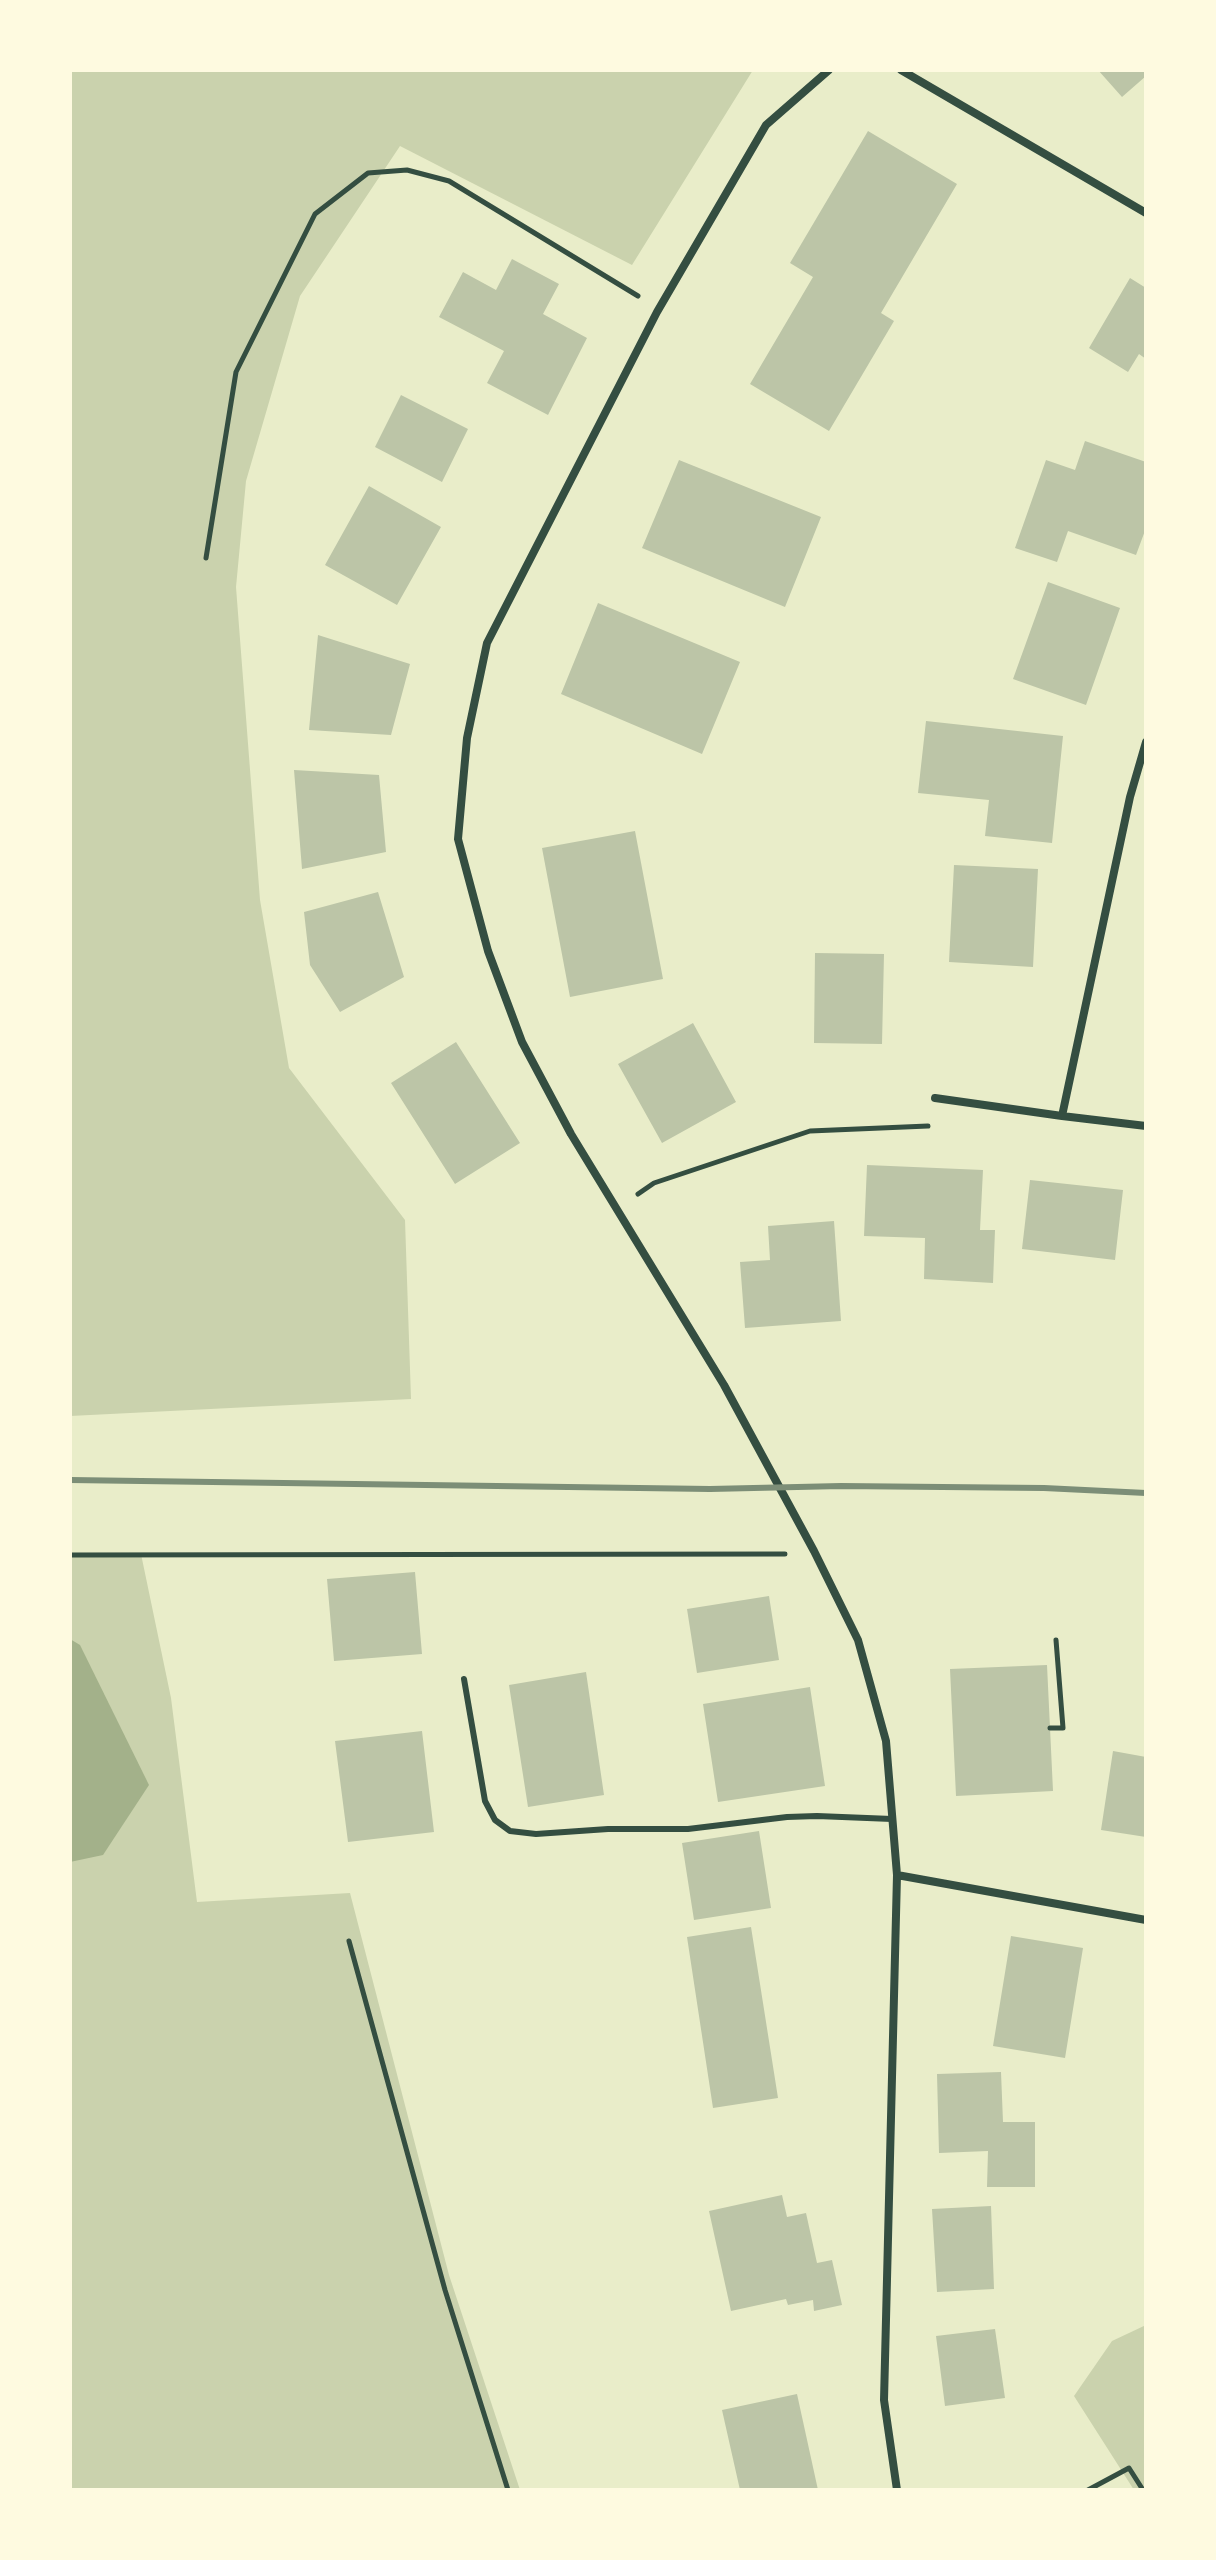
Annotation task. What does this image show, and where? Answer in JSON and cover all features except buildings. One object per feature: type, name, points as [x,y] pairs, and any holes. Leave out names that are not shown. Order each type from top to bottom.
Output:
[{"type":"street","points":[[829,70],[766,125],[657,312],[487,643],[467,738],[458,839],[488,951],[522,1042],[571,1134],[724,1385],[814,1551],[858,1640],[886,1741],[897,1875],[884,2400],[897,2490]]},
{"type":"street","points":[[901,70],[1146,213]]},
{"type":"street","points":[[1062,1116],[1130,797],[1146,742]]},
{"type":"street","points":[[935,1098],[1146,1126]]},
{"type":"street","points":[[897,1875],[1146,1920]]},
{"type":"lane","points":[[464,1679],[485,1801],[495,1820],[510,1831],[536,1834],[608,1829],[688,1829],[803,1816],[892,1819]]},
{"type":"path","points":[[206,558],[236,372],[315,214],[368,173],[407,170],[449,181],[644,300],[657,312]]},
{"type":"path","points":[[616,1207],[654,1183],[810,1131],[937,1126],[935,1098]]},
{"type":"path","points":[[70,1555],[770,1556],[814,1551]]},
{"type":"path","points":[[1050,1728],[1063,1728],[1056,1640]]},
{"type":"path","points":[[349,1941],[445,2290],[508,2490]]},
{"type":"path","points":[[1088,2490],[1129,2468],[1143,2490]]},
{"type":"shaded area","points":[[70,70],[753,70],[632,265],[400,146],[300,296],[246,481],[236,587],[260,900],[289,1068],[405,1220],[411,1399],[70,1416]]},
{"type":"shaded area","points":[[141,1554],[171,1698],[197,1902],[350,1893],[449,2275],[520,2490],[70,2490],[70,1556]]},
{"type":"shaded area","points":[[70,1639],[80,1645],[149,1785],[103,1855],[70,1862]]},
{"type":"shaded area","points":[[1146,2325],[1146,2490],[1134,2490],[1074,2396],[1112,2341]]},
{"type":"railway","points":[[70,1480],[710,1489],[841,1486],[1044,1488],[1146,1493]]}]
